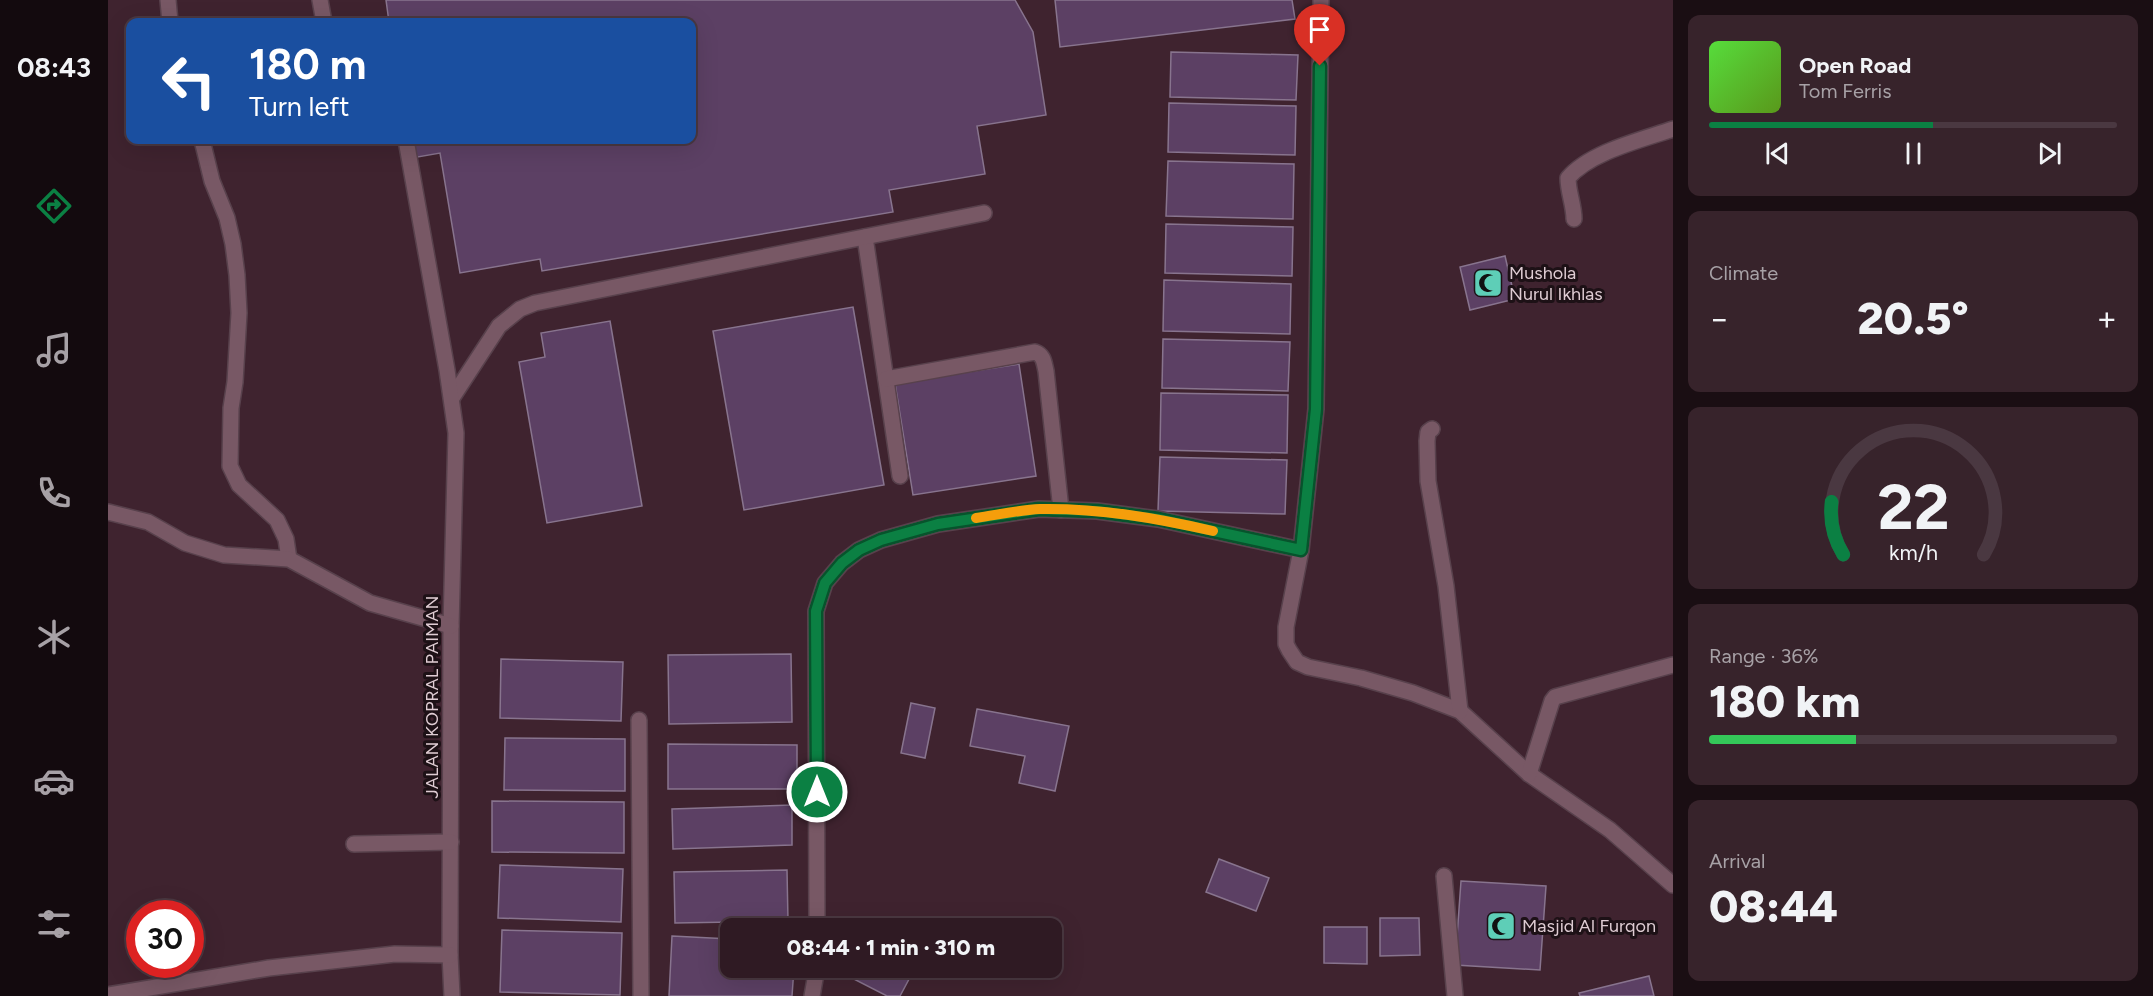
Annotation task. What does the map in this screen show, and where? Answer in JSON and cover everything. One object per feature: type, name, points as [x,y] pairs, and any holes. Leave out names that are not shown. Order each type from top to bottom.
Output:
[{"type":"street","points":[[168,0],[170,18]]},
{"type":"street","points":[[320,0],[323,18]]},
{"type":"street","points":[[1321,0],[1316,409],[1301,550],[1286,627],[1286,644],[1297,662],[1308,667],[1360,678],[1413,693],[1460,711],[1529,774],[1610,831],[1673,885]]},
{"type":"street","points":[[1574,219],[1574,205],[1568,187],[1568,178],[1575,170],[1597,157],[1673,129]]},
{"type":"street","points":[[203,144],[212,182],[227,218],[237,275],[238,313],[230,429],[230,466],[239,485],[277,520],[286,539],[289,559]]},
{"type":"street","name":"JALAN KOPRAL PAIMAN","points":[[407,144],[456,433],[451,626],[450,955],[452,996]]},
{"type":"street","points":[[452,399],[499,326],[520,309],[536,303],[984,213]]},
{"type":"street","points":[[865,237],[900,476]]},
{"type":"street","points":[[886,379],[1035,352],[1040,354],[1046,371],[1060,510]]},
{"type":"street","points":[[1432,429],[1428,432],[1427,441],[1428,482],[1446,586],[1460,711]]},
{"type":"street","points":[[817,918],[816,611],[825,583],[842,563],[859,550],[881,540],[938,524],[1039,509],[1097,511],[1158,519],[1301,550]]},
{"type":"street","points":[[108,512],[148,522],[185,543],[224,555],[289,559],[370,603],[451,626]]},
{"type":"street","points":[[1529,774],[1555,696],[1673,665]]},
{"type":"street","points":[[639,720],[641,996]]},
{"type":"street","points":[[354,844],[451,842]]},
{"type":"street","points":[[1444,876],[1455,996]]},
{"type":"street","points":[[108,995],[270,968],[395,954],[450,955]]},
{"type":"street","points":[[812,996],[815,978]]},
{"type":"building","points":[[386,0],[1015,0],[1033,32],[1046,115],[977,126],[985,174],[889,190],[893,212],[542,271],[540,259],[460,273],[440,153],[412,158],[410,144],[696,144],[696,18],[388,18]]},
{"type":"building","points":[[1055,0],[1292,0],[1295,19],[1060,47]]},
{"type":"building","points":[[1171,52],[1298,55],[1296,100],[1170,97]]},
{"type":"building","points":[[1169,103],[1296,106],[1295,155],[1168,152]]},
{"type":"building","points":[[1168,161],[1294,164],[1293,219],[1166,216]]},
{"type":"building","points":[[1166,224],[1293,227],[1292,276],[1165,273]]},
{"type":"building","name":"Mushola Nurul Ikhlas","points":[[1505,256],[1515,299],[1470,310],[1460,267]]},
{"type":"building","points":[[1164,280],[1291,284],[1290,334],[1163,331]]},
{"type":"building","points":[[853,307],[884,485],[744,510],[713,331]]},
{"type":"building","points":[[610,321],[642,506],[547,523],[519,362],[545,357],[541,333]]},
{"type":"building","points":[[1163,339],[1290,342],[1288,391],[1162,388]]},
{"type":"building","points":[[1019,364],[1036,476],[913,495],[895,383]]},
{"type":"building","points":[[1161,393],[1288,395],[1287,453],[1160,450]]},
{"type":"building","points":[[1160,457],[1287,460],[1285,514],[1158,511]]},
{"type":"building","points":[[791,654],[792,722],[669,724],[668,655]]},
{"type":"building","points":[[501,659],[623,662],[621,721],[500,718]]},
{"type":"building","points":[[911,703],[935,708],[925,758],[901,753]]},
{"type":"building","points":[[977,709],[1069,726],[1055,791],[1019,783],[1025,756],[970,746]]},
{"type":"building","points":[[505,738],[625,739],[625,791],[504,790]]},
{"type":"building","points":[[668,744],[797,745],[797,789],[668,789]]},
{"type":"building","points":[[492,801],[624,802],[624,853],[492,852]]},
{"type":"building","points":[[792,805],[792,845],[673,849],[672,809]]},
{"type":"building","points":[[1219,859],[1269,878],[1256,911],[1206,892]]},
{"type":"building","points":[[500,865],[623,869],[621,922],[498,918]]},
{"type":"building","points":[[787,870],[788,918],[720,918],[720,922],[675,923],[674,872]]},
{"type":"building","name":"Masjid Al Furqon","points":[[1461,881],[1546,886],[1540,970],[1455,965]]},
{"type":"building","points":[[1380,918],[1419,918],[1420,955],[1380,956]]},
{"type":"building","points":[[1324,927],[1367,927],[1367,964],[1324,963]]},
{"type":"building","points":[[502,930],[622,933],[620,995],[500,992]]},
{"type":"building","points":[[672,936],[720,938],[720,978],[793,978],[792,996],[669,996]]},
{"type":"building","points":[[1649,976],[1654,996],[1580,996],[1579,993]]},
{"type":"building","points":[[852,978],[910,978],[900,996],[887,996]]},
{"type":"slow traffic","points":[[976,518],[1039,509],[1097,511],[1158,519],[1213,531]]},
{"type":"place","name":"Mushola Nurul Ikhlas","points":[[1488,283]]},
{"type":"place","name":"Masjid Al Furqon","points":[[1501,926]]},
{"type":"route","points":[[817,792],[816,611],[825,583],[842,563],[859,550],[881,540],[938,524],[1039,509],[1097,511],[1158,519],[1301,550],[1316,409],[1320,66]]}]
